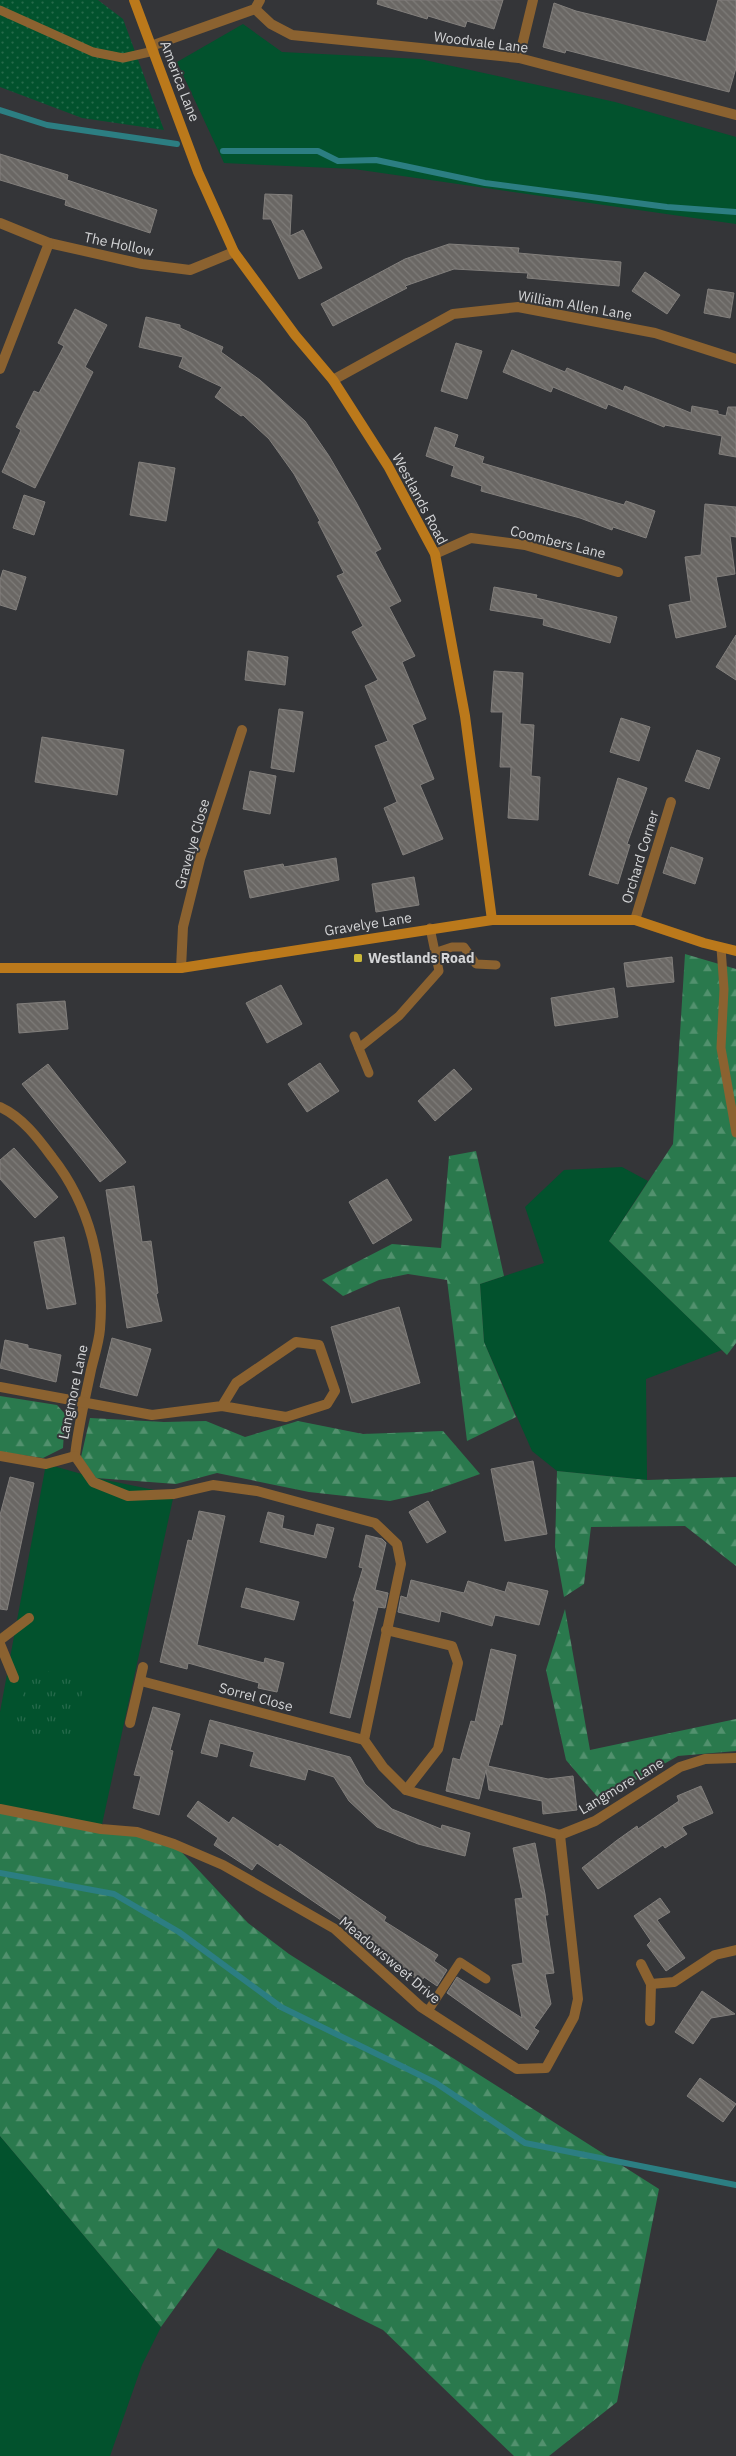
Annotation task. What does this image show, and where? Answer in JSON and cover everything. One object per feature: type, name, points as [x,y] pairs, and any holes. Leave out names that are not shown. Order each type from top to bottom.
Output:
[{"type":"street","name":"America Lane","points":[[134,0],[198,172]]},
{"type":"street","points":[[520,58],[533,0]]},
{"type":"street","points":[[153,48],[257,4]]},
{"type":"street","name":"Woodvale Lane","points":[[257,4],[271,24],[292,35],[520,58],[736,115]]},
{"type":"street","name":"Westlands Road","points":[[198,172],[234,252],[295,335],[333,380],[388,466],[435,554],[465,716],[492,920]]},
{"type":"street","name":"The Hollow","points":[[0,223],[49,243],[142,264],[190,270],[234,252]]},
{"type":"street","points":[[0,369],[49,243]]},
{"type":"street","name":"William Allen Lane","points":[[333,380],[453,314],[518,307],[655,333],[736,359]]},
{"type":"street","name":"Coombers Lane","points":[[435,554],[471,538],[525,545],[618,572]]},
{"type":"street","name":"Gravelye Close","points":[[181,968],[184,927],[200,859],[242,730]]},
{"type":"street","name":"Orchard Corner","points":[[635,920],[672,802]]},
{"type":"street","name":"Gravelye Lane","points":[[0,968],[181,968],[430,928],[492,920],[635,920],[721,948],[736,951]]},
{"type":"street","name":"Langmore Lane","points":[[0,1107],[8,1111],[30,1130],[69,1178],[86,1215],[94,1244],[100,1288],[100,1330],[75,1456],[93,1482],[128,1496],[174,1494],[213,1485],[257,1490],[375,1522],[397,1544],[401,1564],[364,1740]]},
{"type":"street","points":[[0,1387],[152,1415],[222,1406],[286,1416],[326,1404],[335,1391],[319,1345],[296,1342],[236,1383],[222,1406]]},
{"type":"street","points":[[0,1456],[46,1464],[75,1456]]},
{"type":"street","points":[[0,1640],[29,1618]]},
{"type":"street","points":[[386,1630],[452,1646],[458,1663],[438,1749],[406,1790]]},
{"type":"street","points":[[0,1644],[14,1678]]},
{"type":"street","points":[[130,1723],[143,1667]]},
{"type":"street","name":"Sorrel Close","points":[[141,1681],[364,1740]]},
{"type":"street","points":[[364,1740],[383,1767],[406,1790],[560,1835]]},
{"type":"street","name":"Langmore Lane","points":[[560,1835],[595,1821],[680,1766],[705,1759],[736,1758]]},
{"type":"street","name":"Meadowsweet Drive","points":[[0,1809],[101,1829],[137,1832],[174,1844],[223,1865],[335,1929],[428,2011],[517,2069],[546,2068],[574,2017],[578,1999],[560,1835]]},
{"type":"street","points":[[651,1984],[674,1982],[715,1955],[736,1950]]},
{"type":"street","points":[[641,1964],[651,1984],[650,2021]]},
{"type":"lane","points":[[0,10],[93,52],[123,58],[153,48]]},
{"type":"lane","points":[[359,1048],[399,1016],[439,971],[430,928]]},
{"type":"lane","points":[[434,953],[452,947],[464,947],[476,964],[496,965]]},
{"type":"lane","points":[[721,948],[724,989],[721,1048],[736,1134]]},
{"type":"lane","points":[[354,1036],[369,1073]]},
{"type":"lane","points":[[428,2011],[460,1962],[486,1979]]},
{"type":"green space","points":[[0,0],[98,0],[123,19],[164,130],[82,118],[0,87]]},
{"type":"green space","points":[[243,24],[282,52],[420,59],[615,102],[736,137],[736,224],[354,169],[224,163],[177,62]]},
{"type":"green space","points":[[685,954],[736,969],[736,1343],[727,1355],[609,1241],[673,1144]]},
{"type":"green space","points":[[476,1151],[504,1276],[480,1284],[484,1342],[516,1417],[467,1441],[447,1280],[408,1274],[379,1280],[343,1296],[322,1280],[392,1244],[441,1248],[449,1156]]},
{"type":"green space","points":[[622,1167],[648,1181],[609,1241],[722,1350],[646,1379],[647,1480],[557,1471],[532,1451],[484,1342],[480,1284],[544,1263],[525,1207],[564,1170]]},
{"type":"green space","points":[[0,1396],[57,1405],[65,1414],[63,1448],[43,1458],[0,1452]]},
{"type":"green space","points":[[90,1418],[164,1422],[206,1421],[245,1437],[298,1421],[363,1434],[443,1431],[480,1474],[430,1492],[390,1501],[309,1492],[217,1473],[176,1484],[96,1478],[81,1457]]},
{"type":"green space","points":[[46,1464],[96,1478],[174,1494],[101,1829],[0,1809],[0,1712]]},
{"type":"green space","points":[[557,1471],[647,1480],[736,1477],[736,1566],[685,1526],[591,1527],[584,1584],[564,1597],[555,1547]]},
{"type":"green space","points":[[565,1609],[590,1750],[736,1719],[736,1751],[678,1756],[600,1800],[566,1760],[546,1670]]},
{"type":"green space","points":[[30,1667],[85,1680],[70,1745],[13,1732]]},
{"type":"green space","points":[[0,1809],[174,1844],[248,1923],[289,1954],[659,2189],[617,2402],[549,2456],[514,2456],[383,2330],[218,2248],[161,2327],[0,2136]]},
{"type":"green space","points":[[0,2136],[161,2327],[142,2365],[110,2456],[0,2456]]},
{"type":"building","points":[[378,0],[503,0],[494,29],[467,21],[465,27],[428,16],[427,19],[377,4]]},
{"type":"building","points":[[718,0],[736,0],[736,68],[729,92],[566,50],[565,53],[543,47],[554,3],[576,11],[706,42]]},
{"type":"building","points":[[0,154],[68,175],[67,180],[157,210],[150,233],[65,205],[66,200],[0,180]]},
{"type":"building","points":[[265,194],[292,195],[290,236],[303,230],[322,268],[299,279],[271,219],[263,219]]},
{"type":"building","points":[[449,244],[519,248],[518,253],[621,262],[619,286],[527,278],[528,273],[454,269],[405,286],[407,288],[333,326],[321,304],[405,259]]},
{"type":"building","points":[[645,272],[680,295],[667,314],[632,291]]},
{"type":"building","points":[[708,289],[734,293],[730,318],[704,313]]},
{"type":"building","points":[[75,309],[107,325],[85,367],[93,372],[35,488],[2,472],[21,430],[16,427],[34,391],[39,393],[64,346],[58,343]]},
{"type":"building","points":[[146,317],[180,325],[180,328],[223,347],[221,352],[260,380],[305,421],[329,456],[356,502],[381,549],[375,552],[401,601],[389,607],[415,656],[402,662],[426,719],[412,725],[434,779],[420,785],[443,839],[403,855],[384,808],[397,802],[375,746],[388,741],[365,686],[378,680],[352,632],[363,626],[337,576],[344,573],[318,522],[320,521],[294,474],[269,439],[243,415],[241,416],[215,397],[222,387],[179,367],[183,357],[139,347]]},
{"type":"building","points":[[456,343],[482,351],[467,399],[441,391]]},
{"type":"building","points":[[512,350],[565,372],[567,368],[623,391],[625,386],[691,413],[692,406],[718,411],[718,414],[726,416],[728,407],[736,407],[736,457],[719,454],[722,436],[665,425],[664,427],[608,404],[606,409],[553,387],[551,392],[503,372]]},
{"type":"building","points":[[435,427],[458,435],[454,447],[484,457],[482,463],[624,505],[626,501],[655,511],[646,538],[613,527],[612,530],[580,518],[481,491],[482,486],[451,476],[454,466],[426,456]]},
{"type":"building","points":[[139,462],[175,468],[166,521],[130,515]]},
{"type":"building","points":[[24,495],[45,502],[34,535],[13,528]]},
{"type":"building","points":[[705,504],[736,507],[736,537],[730,536],[735,574],[716,577],[726,627],[676,638],[669,605],[691,601],[685,557],[701,555]]},
{"type":"building","points":[[3,570],[26,577],[16,610],[0,605],[0,580]]},
{"type":"building","points":[[494,587],[537,595],[536,598],[617,617],[610,643],[543,625],[544,619],[490,610]]},
{"type":"building","points":[[736,635],[736,680],[716,667]]},
{"type":"building","points":[[248,651],[288,657],[285,685],[245,680]]},
{"type":"building","points":[[494,671],[523,673],[520,724],[534,725],[531,776],[540,777],[538,820],[508,818],[511,767],[500,767],[503,712],[491,712]]},
{"type":"building","points":[[279,709],[303,712],[294,772],[271,768]]},
{"type":"building","points":[[621,718],[650,727],[639,761],[610,752]]},
{"type":"building","points":[[42,737],[124,750],[117,795],[35,782]]},
{"type":"building","points":[[697,750],[720,758],[709,789],[685,781]]},
{"type":"building","points":[[250,771],[276,776],[270,814],[243,809]]},
{"type":"building","points":[[618,778],[647,788],[627,844],[630,845],[618,884],[589,875]]},
{"type":"building","points":[[671,847],[703,858],[695,884],[663,873]]},
{"type":"building","points":[[336,858],[339,880],[250,898],[244,871],[283,864],[284,867]]},
{"type":"building","points":[[414,877],[419,905],[376,912],[372,884]]},
{"type":"building","points":[[672,957],[674,982],[627,987],[624,963]]},
{"type":"building","points":[[281,985],[302,1024],[267,1043],[246,1003]]},
{"type":"building","points":[[614,988],[618,1017],[555,1026],[551,998]]},
{"type":"building","points":[[65,1001],[68,1029],[19,1033],[17,1004]]},
{"type":"building","points":[[320,1063],[339,1091],[307,1112],[288,1084]]},
{"type":"building","points":[[48,1064],[126,1162],[100,1182],[22,1084]]},
{"type":"building","points":[[454,1069],[472,1089],[435,1121],[418,1101]]},
{"type":"building","points":[[14,1148],[58,1197],[35,1218],[0,1179],[0,1160]]},
{"type":"building","points":[[387,1179],[412,1220],[373,1244],[349,1202]]},
{"type":"building","points":[[134,1186],[142,1242],[151,1241],[158,1293],[156,1294],[162,1321],[127,1328],[106,1190]]},
{"type":"building","points":[[64,1237],[76,1304],[47,1309],[34,1242]]},
{"type":"building","points":[[399,1307],[420,1383],[352,1403],[331,1327]]},
{"type":"building","points":[[112,1338],[151,1349],[137,1396],[100,1387]]},
{"type":"building","points":[[5,1340],[28,1345],[28,1348],[61,1355],[56,1382],[0,1368]]},
{"type":"building","points":[[533,1461],[547,1534],[505,1541],[491,1469]]},
{"type":"building","points":[[10,1477],[34,1483],[7,1610],[0,1609],[0,1515]]},
{"type":"building","points":[[428,1501],[446,1532],[427,1543],[409,1512]]},
{"type":"building","points":[[199,1511],[225,1516],[197,1645],[264,1663],[265,1658],[284,1663],[277,1692],[258,1688],[259,1683],[188,1663],[187,1669],[160,1662],[188,1540],[192,1541]]},
{"type":"building","points":[[268,1512],[284,1516],[282,1528],[314,1536],[317,1524],[334,1528],[326,1558],[260,1542]]},
{"type":"building","points":[[366,1535],[382,1539],[386,1543],[375,1590],[388,1593],[385,1608],[378,1607],[350,1718],[330,1713],[355,1601],[353,1601],[363,1568],[359,1567]]},
{"type":"building","points":[[411,1580],[464,1593],[468,1581],[505,1592],[508,1582],[548,1591],[539,1625],[495,1615],[492,1626],[441,1611],[439,1622],[398,1612],[401,1596],[407,1598]]},
{"type":"building","points":[[246,1588],[299,1602],[294,1620],[241,1607]]},
{"type":"building","points":[[491,1649],[516,1655],[502,1725],[500,1724],[488,1766],[548,1779],[573,1776],[577,1810],[543,1814],[542,1801],[489,1790],[486,1770],[479,1799],[446,1791],[453,1758],[460,1760],[471,1721],[475,1722]]},
{"type":"building","points":[[153,1707],[180,1714],[170,1750],[173,1751],[159,1815],[133,1808],[141,1776],[134,1775]]},
{"type":"building","points":[[210,1720],[350,1757],[365,1784],[392,1809],[441,1829],[442,1825],[470,1833],[465,1856],[418,1844],[377,1827],[349,1801],[334,1777],[308,1769],[305,1780],[250,1766],[254,1752],[220,1743],[217,1757],[201,1753]]},
{"type":"building","points":[[701,1786],[713,1813],[682,1827],[687,1834],[665,1848],[663,1845],[598,1889],[582,1868],[637,1826],[638,1829],[679,1801],[677,1796]]},
{"type":"building","points":[[198,1801],[229,1823],[233,1817],[278,1847],[280,1844],[386,1917],[384,1921],[438,1955],[434,1961],[447,1970],[437,1986],[424,1977],[421,1982],[406,1972],[407,1970],[377,1949],[379,1946],[257,1863],[252,1870],[214,1845],[218,1838],[187,1816]]},
{"type":"building","points":[[535,1843],[545,1894],[548,1915],[545,1915],[554,1973],[545,1974],[551,2004],[534,2028],[539,2031],[527,2050],[447,1993],[457,1977],[522,2018],[512,1965],[523,1963],[515,1899],[523,1898],[513,1848]]},
{"type":"building","points":[[660,1898],[670,1912],[657,1920],[685,1958],[666,1971],[647,1945],[651,1941],[634,1916]]},
{"type":"building","points":[[702,1991],[735,2014],[711,2018],[693,2044],[675,2032]]},
{"type":"building","points":[[700,2078],[736,2104],[723,2122],[687,2096]]},
{"type":"waterway","points":[[0,110],[47,125],[177,144]]},
{"type":"waterway","points":[[223,151],[318,151],[338,161],[376,160],[485,183],[667,207],[736,212]]},
{"type":"waterway","points":[[0,1873],[114,1894],[179,1932],[281,2007],[436,2083],[525,2143],[736,2185]]},
{"type":"place","name":"Westlands Road","points":[[358,958]]}]
